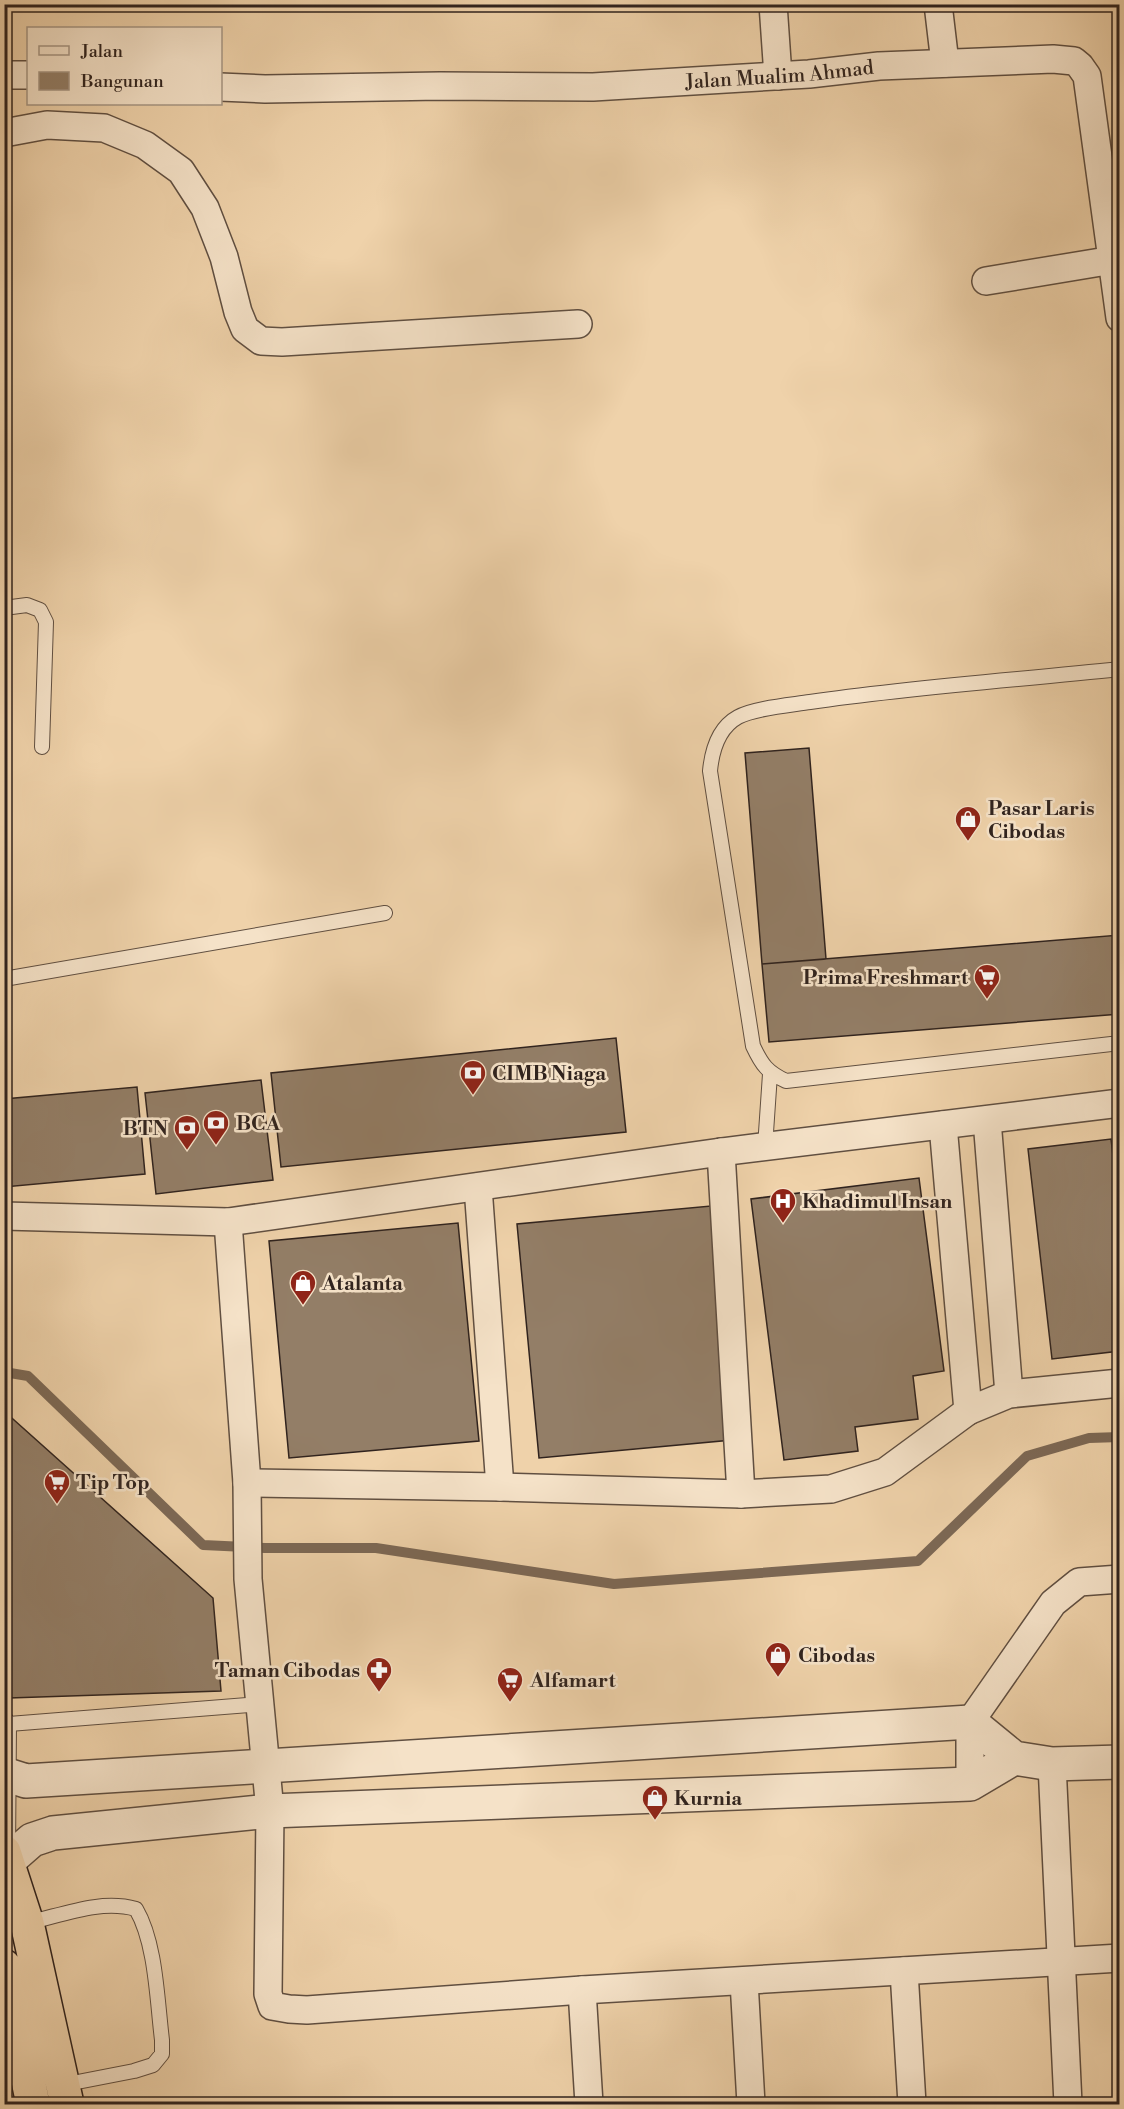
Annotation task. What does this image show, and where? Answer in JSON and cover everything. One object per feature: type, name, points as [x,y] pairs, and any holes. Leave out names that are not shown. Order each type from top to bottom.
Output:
[{"type":"highway","points":[[6,1856],[27,1923],[64,2095]]},
{"type":"highway","points":[[4,1966],[33,2104]]},
{"type":"street","points":[[773,4],[778,76]]},
{"type":"street","points":[[938,4],[945,63]]},
{"type":"street","name":"Jalan Mualim Ahmad","points":[[222,87],[265,89],[593,87],[945,63],[1065,59],[1074,61],[1087,76],[1119,318]]},
{"type":"street","points":[[4,75],[27,75]]},
{"type":"street","points":[[4,133],[47,125],[104,128],[145,145],[181,171],[205,208],[224,257],[245,329],[261,341],[282,342],[578,324]]},
{"type":"street","points":[[986,281],[1113,260]]},
{"type":"street","points":[[4,1215],[228,1222],[720,1152],[1119,1103]]},
{"type":"street","points":[[987,1120],[1009,1394]]},
{"type":"street","points":[[943,1125],[968,1411]]},
{"type":"street","points":[[720,1152],[741,1494]]},
{"type":"street","points":[[478,1186],[500,1487]]},
{"type":"street","points":[[228,1222],[248,1483],[248,1579],[270,1811],[268,1994],[272,2006],[306,2010],[582,1990],[1119,1958]]},
{"type":"street","points":[[248,1483],[741,1494],[831,1489],[885,1472],[968,1411],[1009,1394],[1119,1383]]},
{"type":"street","points":[[970,1784],[970,1722],[1058,1598],[1079,1582],[1119,1579]]},
{"type":"street","points":[[7,1775],[26,1780],[970,1722],[1014,1758],[1052,1764],[1119,1762]]},
{"type":"street","points":[[6,1856],[32,1840],[53,1833],[270,1811],[970,1784],[1014,1758]]},
{"type":"street","points":[[1052,1764],[1068,2104]]},
{"type":"street","points":[[904,1971],[912,2104]]},
{"type":"street","points":[[744,1981],[751,2104]]},
{"type":"street","points":[[582,1990],[590,2104]]},
{"type":"lane","points":[[4,608],[27,605],[40,610],[46,622],[42,747]]},
{"type":"lane","points":[[1119,669],[844,697],[763,710],[739,716],[727,726],[712,752],[710,771],[753,1046],[760,1062],[770,1074],[786,1081],[1119,1043]]},
{"type":"lane","points":[[4,979],[385,913]]},
{"type":"lane","points":[[765,1147],[770,1074]]},
{"type":"lane","points":[[6,1856],[7,1720],[261,1704]]},
{"type":"lane","points":[[27,1923],[101,1906],[122,1905],[136,1909],[144,1922],[149,1942],[162,2054],[153,2065],[64,2095]]},
{"type":"building","points":[[809,748],[826,959],[762,964],[745,753]]},
{"type":"building","points":[[1120,935],[1120,1014],[769,1042],[762,964]]},
{"type":"building","points":[[616,1038],[626,1132],[281,1167],[271,1073]]},
{"type":"building","points":[[261,1080],[273,1180],[156,1194],[145,1093]]},
{"type":"building","points":[[137,1087],[145,1174],[4,1187],[4,1099]]},
{"type":"building","points":[[1111,1139],[1120,1214],[1120,1351],[1052,1359],[1028,1149]]},
{"type":"building","points":[[919,1178],[944,1371],[913,1376],[918,1419],[855,1427],[858,1451],[784,1460],[751,1199]]},
{"type":"building","points":[[711,1206],[732,1440],[539,1458],[517,1224]]},
{"type":"building","points":[[458,1223],[479,1441],[289,1458],[269,1241]]},
{"type":"building","name":"Tip Top","points":[[4,1411],[213,1598],[221,1691],[9,1698],[4,1690]]},
{"type":"waterway","points":[[4,1372],[28,1376],[203,1545],[265,1548],[376,1548],[614,1584],[918,1561],[1027,1456],[1089,1438],[1120,1437]]},
{"type":"place","name":"Pasar Laris Cibodas","points":[[968,842]]},
{"type":"place","name":"Prima Freshmart","points":[[987,1000]]},
{"type":"place","name":"CIMB Niaga","points":[[473,1096]]},
{"type":"place","name":"BCA","points":[[216,1146]]},
{"type":"place","name":"BTN","points":[[187,1151]]},
{"type":"place","name":"Khadimul Insan","points":[[783,1224]]},
{"type":"place","name":"Atalanta","points":[[303,1306]]},
{"type":"place","name":"Tip Top","points":[[57,1505]]},
{"type":"place","name":"Cibodas","points":[[778,1678]]},
{"type":"place","name":"Taman Cibodas","points":[[379,1693]]},
{"type":"place","name":"Alfamart","points":[[510,1703]]},
{"type":"place","name":"Kurnia","points":[[655,1821]]}]
